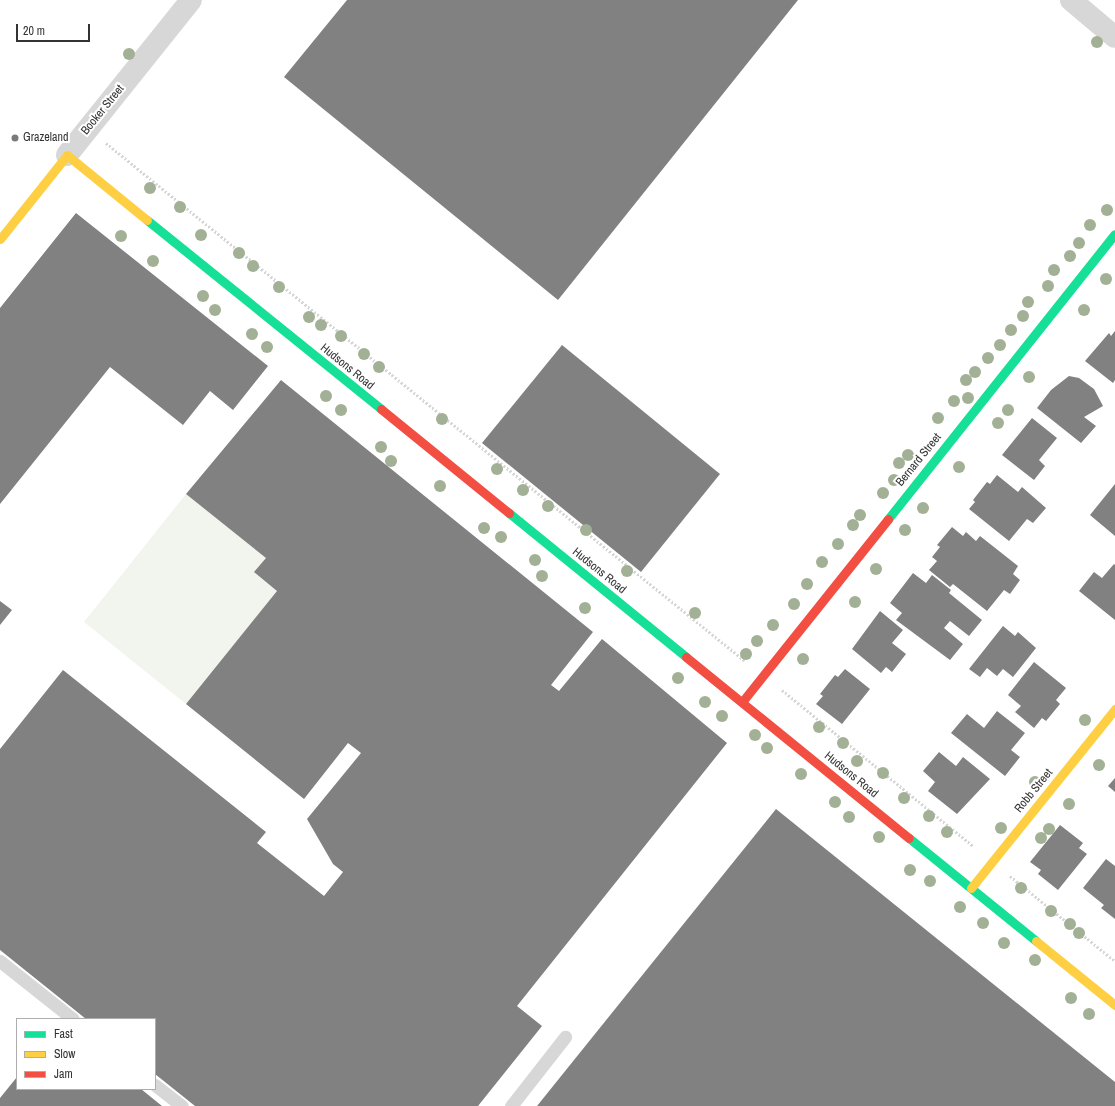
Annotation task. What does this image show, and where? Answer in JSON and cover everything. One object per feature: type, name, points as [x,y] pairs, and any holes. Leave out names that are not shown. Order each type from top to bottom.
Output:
[{"type":"street","name":"Booker Street","points":[[0,239],[191,0]]},
{"type":"street","points":[[1071,0],[1115,37]]},
{"type":"street","name":"Hudsons Road","points":[[67,155],[1115,1006]]},
{"type":"street","name":"Bernard Street","points":[[742,702],[1115,234]]},
{"type":"street","name":"Robb Street","points":[[971,888],[1115,709]]},
{"type":"lane","points":[[0,961],[72,1018]]},
{"type":"lane","points":[[511,1106],[565,1037]]},
{"type":"lane","points":[[156,1086],[182,1106]]},
{"type":"path","points":[[89,128],[1115,961]]},
{"type":"shaded area","points":[[186,494],[266,558],[255,572],[277,591],[186,704],[84,622]]},
{"type":"building","points":[[347,0],[798,0],[558,300],[284,77]]},
{"type":"building","points":[[76,213],[268,366],[233,410],[210,391],[183,425],[110,367],[0,504],[0,308]]},
{"type":"building","points":[[1115,331],[1115,380],[1113,383],[1085,361],[1109,333],[1111,336]]},
{"type":"building","points":[[562,345],[720,474],[641,572],[482,443]]},
{"type":"building","points":[[1069,376],[1079,378],[1094,389],[1103,406],[1084,417],[1096,426],[1081,443],[1037,408],[1051,390]]},
{"type":"building","points":[[281,380],[593,632],[551,685],[559,691],[602,639],[727,743],[517,1006],[542,1026],[478,1106],[195,1106],[156,1075],[156,1018],[85,1018],[0,950],[0,749],[63,670],[266,832],[257,843],[324,896],[343,872],[333,864],[307,819],[361,753],[348,743],[304,799],[186,704],[277,591],[254,572],[266,558],[186,494]]},
{"type":"building","points":[[1032,418],[1057,438],[1039,460],[1045,466],[1034,480],[1002,455]]},
{"type":"building","points":[[997,475],[1018,492],[1022,487],[1046,508],[1033,523],[1027,519],[1009,541],[969,509],[975,502],[973,500],[987,482],[990,484]]},
{"type":"building","points":[[1115,484],[1115,536],[1090,515]]},
{"type":"building","points":[[952,527],[963,536],[966,532],[976,541],[980,536],[1018,566],[1013,574],[1020,580],[1010,594],[1004,590],[987,611],[953,584],[950,587],[929,570],[937,561],[932,557],[940,547],[937,545]]},
{"type":"building","points":[[1114,564],[1115,620],[1079,591],[1094,572],[1102,578]]},
{"type":"building","points":[[913,573],[926,583],[932,575],[951,590],[949,593],[982,620],[969,636],[950,621],[944,628],[963,644],[950,660],[896,620],[902,613],[890,603]]},
{"type":"building","points":[[0,601],[12,610],[0,625]]},
{"type":"building","points":[[880,611],[903,630],[892,643],[906,654],[892,672],[886,667],[881,673],[852,649]]},
{"type":"building","points":[[1003,626],[1015,636],[1018,632],[1036,648],[1013,677],[1003,669],[997,676],[987,668],[980,677],[969,669]]},
{"type":"building","points":[[1034,662],[1066,688],[1056,700],[1060,704],[1046,721],[1042,718],[1034,728],[1015,712],[1021,706],[1008,695]]},
{"type":"building","points":[[845,669],[870,689],[842,724],[816,704],[823,696],[820,694],[835,675],[838,677]]},
{"type":"building","points":[[997,711],[1025,733],[1011,750],[1020,757],[1005,776],[951,733],[967,714],[984,728]]},
{"type":"building","points":[[939,752],[956,766],[963,757],[990,779],[957,814],[928,791],[935,782],[923,771]]},
{"type":"building","points":[[1115,778],[1115,792],[1108,786]]},
{"type":"building","points":[[776,809],[1115,1082],[1115,1106],[537,1106]]},
{"type":"building","points":[[1060,825],[1083,843],[1079,848],[1087,854],[1058,890],[1038,874],[1041,870],[1030,862]]},
{"type":"building","points":[[1106,859],[1115,866],[1115,919],[1101,908],[1104,905],[1083,888]]},
{"type":"building","points":[[16,1078],[16,1090],[142,1090],[162,1106],[0,1106],[0,1098]]},
{"type":"traffic: fast","points":[[147,220],[381,409]]},
{"type":"traffic: fast","points":[[888,519],[1115,234]]},
{"type":"traffic: fast","points":[[509,513],[686,657]]},
{"type":"traffic: fast","points":[[909,838],[1036,941]]},
{"type":"traffic: slow","points":[[0,239],[67,155],[147,220]]},
{"type":"traffic: slow","points":[[971,888],[1115,709]]},
{"type":"traffic: slow","points":[[1036,941],[1115,1005]]},
{"type":"traffic: jam","points":[[381,409],[509,513]]},
{"type":"traffic: jam","points":[[742,702],[888,519]]},
{"type":"traffic: jam","points":[[686,657],[909,838]]},
{"type":"place","name":"Grazeland","points":[[15,138]]}]
